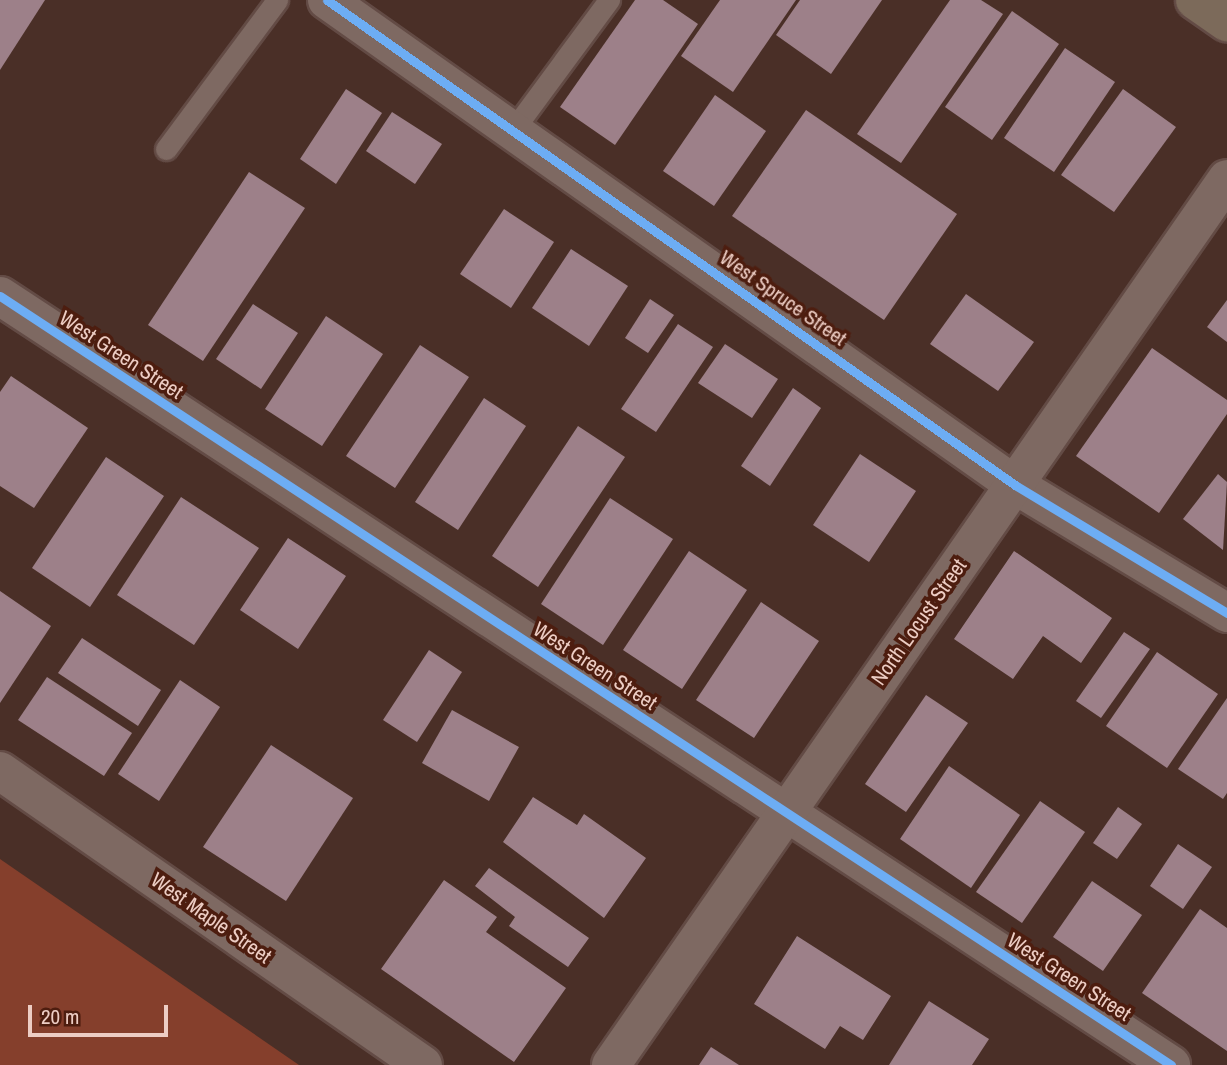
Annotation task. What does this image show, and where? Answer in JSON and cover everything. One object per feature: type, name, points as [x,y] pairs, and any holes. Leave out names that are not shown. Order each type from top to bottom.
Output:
[{"type":"highway","points":[[1195,0],[1227,22]]},
{"type":"street","name":"West Spruce Street","points":[[327,0],[1015,485],[1227,613]]},
{"type":"street","name":"North Locust Street","points":[[611,1065],[1227,178]]},
{"type":"street","name":"West Green Street","points":[[0,296],[1171,1065]]},
{"type":"street","name":"West Maple Street","points":[[0,771],[423,1065]]},
{"type":"lane","points":[[166,149],[277,0]]},
{"type":"lane","points":[[513,130],[609,0]]},
{"type":"shaded area","points":[[0,859],[299,1065],[0,1065]]},
{"type":"building","points":[[0,0],[45,0],[0,70]]},
{"type":"building","points":[[635,0],[663,0],[698,24],[615,145],[560,107]]},
{"type":"building","points":[[720,0],[796,0],[733,92],[681,56]]},
{"type":"building","points":[[800,0],[882,0],[831,74],[776,35]]},
{"type":"building","points":[[950,0],[981,0],[1003,14],[901,163],[857,134]]},
{"type":"building","points":[[1012,11],[1059,44],[992,140],[945,107]]},
{"type":"building","points":[[1065,48],[1115,82],[1054,172],[1004,138]]},
{"type":"building","points":[[346,89],[382,113],[336,184],[300,159]]},
{"type":"building","points":[[1123,89],[1176,127],[1114,212],[1061,175]]},
{"type":"building","points":[[715,95],[766,131],[714,206],[663,171]]},
{"type":"building","points":[[806,110],[957,214],[884,320],[732,216]]},
{"type":"building","points":[[392,112],[442,144],[415,184],[366,151]]},
{"type":"building","points":[[249,172],[305,208],[203,361],[148,325]]},
{"type":"building","points":[[504,209],[554,242],[511,308],[460,274]]},
{"type":"building","points":[[571,249],[628,286],[589,346],[532,308]]},
{"type":"building","points":[[966,294],[1034,342],[998,391],[930,344]]},
{"type":"building","points":[[650,299],[674,315],[648,353],[625,338]]},
{"type":"building","points":[[1227,300],[1227,342],[1207,327]]},
{"type":"building","points":[[253,304],[298,333],[261,389],[216,359]]},
{"type":"building","points":[[326,316],[383,354],[322,446],[265,409]]},
{"type":"building","points":[[678,324],[713,347],[656,432],[621,409]]},
{"type":"building","points":[[725,344],[778,379],[752,418],[698,383]]},
{"type":"building","points":[[420,345],[469,377],[395,488],[346,456]]},
{"type":"building","points":[[1152,348],[1227,400],[1227,414],[1159,513],[1076,456]]},
{"type":"building","points":[[11,376],[88,428],[34,508],[0,486],[0,392]]},
{"type":"building","points":[[793,388],[821,408],[770,486],[741,466]]},
{"type":"building","points":[[484,398],[526,426],[458,530],[415,502]]},
{"type":"building","points":[[578,426],[625,457],[538,587],[492,556]]},
{"type":"building","points":[[860,454],[916,491],[869,562],[813,525]]},
{"type":"building","points":[[106,457],[164,496],[90,607],[32,568]]},
{"type":"building","points":[[1218,474],[1227,482],[1223,550],[1183,519]]},
{"type":"building","points":[[181,497],[259,548],[194,645],[117,595]]},
{"type":"building","points":[[610,498],[673,539],[603,645],[541,604]]},
{"type":"building","points":[[288,538],[346,576],[298,649],[240,610]]},
{"type":"building","points":[[689,551],[747,590],[682,689],[623,650]]},
{"type":"building","points":[[1014,551],[1112,618],[1081,663],[1043,636],[1013,679],[954,639]]},
{"type":"building","points":[[0,591],[51,626],[0,703]]},
{"type":"building","points":[[761,602],[819,641],[754,738],[696,700]]},
{"type":"building","points":[[1124,632],[1150,649],[1101,718],[1076,701]]},
{"type":"building","points":[[82,638],[161,690],[138,726],[58,673]]},
{"type":"building","points":[[429,650],[462,672],[417,742],[383,720]]},
{"type":"building","points":[[1157,652],[1218,694],[1167,768],[1106,726]]},
{"type":"building","points":[[47,677],[132,733],[104,776],[18,720]]},
{"type":"building","points":[[180,680],[220,707],[159,801],[118,774]]},
{"type":"building","points":[[926,695],[968,723],[906,812],[865,784]]},
{"type":"building","points":[[1227,698],[1227,793],[1223,799],[1178,769]]},
{"type":"building","points":[[452,710],[519,747],[489,801],[422,763]]},
{"type":"building","points":[[271,745],[353,798],[286,901],[203,847]]},
{"type":"building","points":[[949,766],[1020,815],[971,888],[900,839]]},
{"type":"building","points":[[533,797],[577,825],[584,814],[646,858],[604,918],[503,842]]},
{"type":"building","points":[[1040,801],[1085,832],[1022,923],[976,892]]},
{"type":"building","points":[[1118,807],[1142,824],[1117,859],[1093,843]]},
{"type":"building","points":[[1178,844],[1212,867],[1183,909],[1150,886]]},
{"type":"building","points":[[489,868],[589,938],[568,967],[509,926],[515,917],[475,886]]},
{"type":"building","points":[[444,880],[497,917],[486,932],[566,988],[514,1062],[381,969]]},
{"type":"building","points":[[1092,881],[1142,915],[1103,971],[1053,937]]},
{"type":"building","points":[[1200,909],[1227,928],[1227,1051],[1142,993]]},
{"type":"building","points":[[797,936],[891,996],[863,1040],[840,1026],[825,1049],[754,1004]]},
{"type":"building","points":[[929,1001],[989,1039],[972,1065],[889,1065]]},
{"type":"building","points":[[711,1047],[739,1065],[699,1065]]},
{"type":"cycle path","points":[[327,0],[1015,485],[1227,613]]},
{"type":"cycle path","points":[[0,296],[1171,1065]]}]
